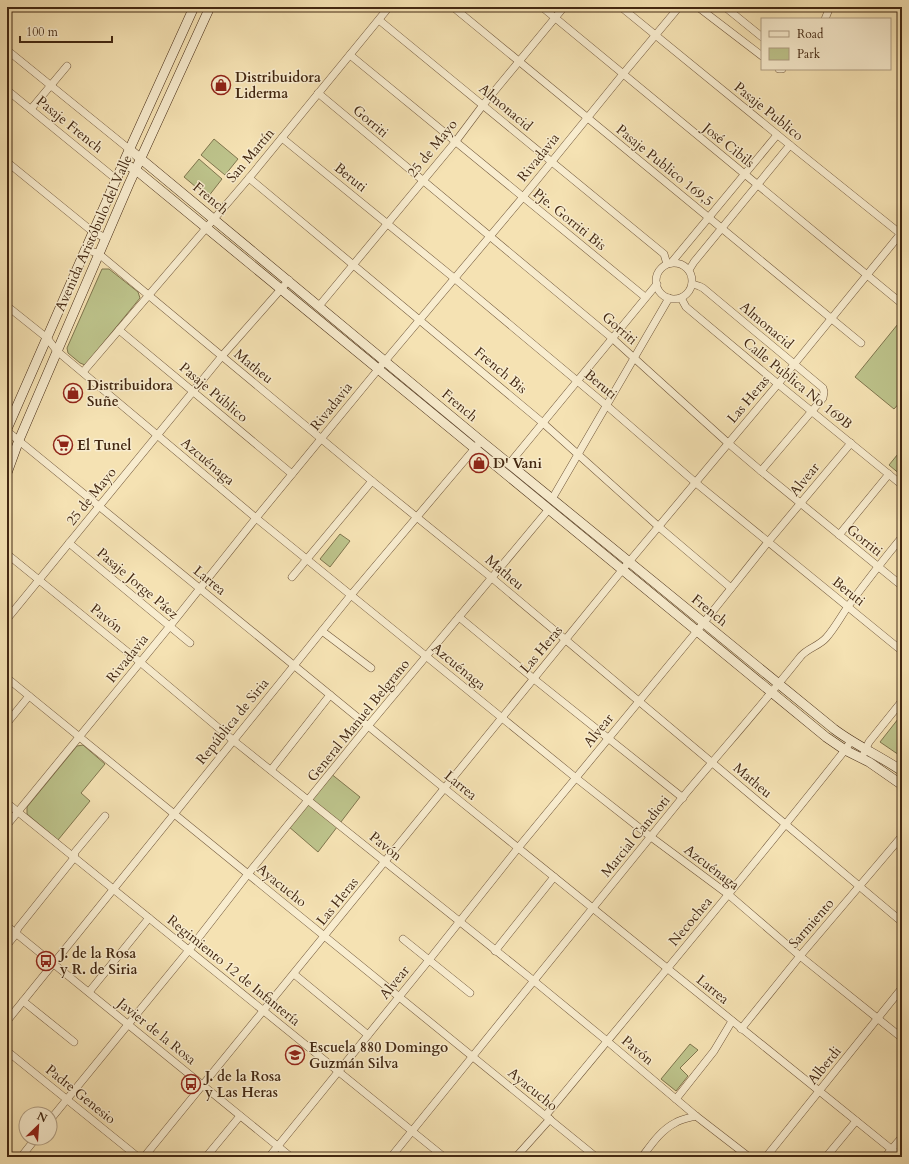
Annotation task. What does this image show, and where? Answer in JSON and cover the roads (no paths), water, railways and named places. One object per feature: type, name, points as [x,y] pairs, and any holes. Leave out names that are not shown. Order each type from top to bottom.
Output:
[{"type":"main road","name":"Avenida Aristóbulo del Valle","points":[[7,430],[123,163],[194,7]]},
{"type":"main road","name":"Avenida Aristóbulo del Valle","points":[[7,472],[56,351],[210,7]]},
{"type":"main road","name":"French","points":[[130,149],[385,361],[549,509],[772,693],[826,737],[845,750],[862,758],[902,785]]},
{"type":"main road","name":"French","points":[[123,163],[136,170],[379,369],[478,444],[509,464],[834,729],[902,771]]},
{"type":"street","points":[[379,7],[387,10]]},
{"type":"street","name":"Pasaje Publico 169,5","points":[[453,7],[861,343]]},
{"type":"street","name":"José Cibils","points":[[542,7],[901,303]]},
{"type":"street","name":"25 de Mayo","points":[[319,306],[456,141],[483,105],[564,7]]},
{"type":"street","name":"Pasaje Publico","points":[[621,7],[790,145],[902,233]]},
{"type":"street","name":"Rivadavia","points":[[7,825],[292,474],[679,7]]},
{"type":"street","points":[[698,7],[761,55]]},
{"type":"street","points":[[725,7],[761,35]]},
{"type":"street","points":[[825,18],[830,7]]},
{"type":"street","name":"San Martín","points":[[83,372],[213,218],[249,178],[387,10]]},
{"type":"street","name":"Almonacid","points":[[378,20],[664,254],[669,264]]},
{"type":"street","name":"French","points":[[7,50],[130,149]]},
{"type":"street","name":"Pje. Gorriti Bis","points":[[350,55],[645,297]]},
{"type":"street","points":[[31,110],[67,66]]},
{"type":"street","name":"Pasaje French","points":[[7,90],[116,179]]},
{"type":"street","name":"Gorriti","points":[[318,93],[612,338],[761,471],[902,586]]},
{"type":"street","points":[[669,264],[777,134]]},
{"type":"street","name":"Beruti","points":[[282,138],[454,278],[606,405],[696,483],[902,651]]},
{"type":"street","points":[[689,270],[790,145]]},
{"type":"street","points":[[7,162],[93,232],[106,238]]},
{"type":"street","name":"French Bis","points":[[249,178],[543,423],[659,527],[731,588]]},
{"type":"street","name":"Las Heras","points":[[144,1157],[623,569],[696,483],[902,233]]},
{"type":"street","name":"Matheu","points":[[86,249],[99,254],[372,481],[492,578],[902,922]]},
{"type":"street","points":[[669,264],[681,264],[689,270],[692,275],[692,284],[690,290],[681,298],[669,298],[661,292],[656,278],[662,267],[669,264]]},
{"type":"street","name":"25 de Mayo","points":[[7,619],[192,392],[289,280]]},
{"type":"street","points":[[509,464],[657,284]]},
{"type":"street","name":"Almonacid","points":[[692,284],[702,288],[823,388],[823,398],[811,411]]},
{"type":"street","points":[[552,499],[669,298]]},
{"type":"street","name":"Calle Publica No 169B","points":[[681,298],[686,308],[902,485]]},
{"type":"street","name":"Azcuénaga","points":[[7,306],[46,338],[56,351],[256,518],[576,778],[728,896],[902,1038]]},
{"type":"street","name":"Pasaje Público","points":[[119,330],[292,474]]},
{"type":"street","points":[[761,471],[811,411]]},
{"type":"street","name":"Larrea","points":[[7,430],[444,788],[901,1157]]},
{"type":"street","name":"Alvear","points":[[269,1157],[518,848],[850,443]]},
{"type":"street","name":"República de Siria","points":[[7,1020],[351,595],[478,444]]},
{"type":"street","points":[[839,535],[889,474]]},
{"type":"street","points":[[292,577],[372,481]]},
{"type":"street","name":"General Manuel Belgrano","points":[[58,1110],[189,950],[248,874],[368,726],[549,509]]},
{"type":"street","name":"Marcial Candioti","points":[[392,1157],[592,908],[712,762],[772,693],[805,651],[825,639],[847,607],[902,537]]},
{"type":"street","name":"Pasaje Jorge Páez","points":[[69,543],[190,643]]},
{"type":"street","name":"Pavón","points":[[7,554],[140,662],[234,741],[534,981],[608,1041],[696,1116],[749,1157]]},
{"type":"street","points":[[459,617],[683,798]]},
{"type":"street","points":[[322,631],[371,668]]},
{"type":"street","name":"Ayacucho","points":[[7,678],[596,1157]]},
{"type":"street","points":[[271,770],[330,695]]},
{"type":"street","points":[[7,723],[29,696]]},
{"type":"street","points":[[862,758],[869,742],[902,701]]},
{"type":"street","name":"Necochea","points":[[516,1157],[608,1041],[786,825],[845,750],[851,740]]},
{"type":"street","name":"Regimiento 12 de Infantería","points":[[7,803],[444,1157]]},
{"type":"street","points":[[7,945],[16,934],[18,928],[74,858],[75,852],[105,816]]},
{"type":"street","name":"Sarmiento","points":[[741,1029],[800,956],[902,836]]},
{"type":"street","points":[[495,951],[554,877]]},
{"type":"street","points":[[89,992],[149,918]]},
{"type":"street","name":"Javier de la Rosa","points":[[7,926],[291,1157]]},
{"type":"street","points":[[403,939],[470,993]]},
{"type":"street","points":[[294,974],[368,1035]]},
{"type":"street","name":"Alberdi","points":[[766,1157],[902,988]]},
{"type":"street","points":[[23,1001],[74,1042]]},
{"type":"street","points":[[676,1099],[714,1051],[732,1021]]},
{"type":"street","name":"Padre Genesio","points":[[7,1051],[138,1157]]},
{"type":"street","points":[[206,1157],[240,1116]]},
{"type":"street","points":[[642,1157],[668,1128],[676,1123],[696,1116]]},
{"type":"street","points":[[826,1157],[856,1121]]},
{"type":"street","points":[[885,1157],[902,1137]]},
{"type":"street","points":[[21,1157],[30,1146]]},
{"type":"place","name":"Distribuidora Liderma","points":[[221,85]]},
{"type":"place","name":"Distribuidora Suñe","points":[[73,393]]},
{"type":"place","name":"El Tunel","points":[[63,445]]},
{"type":"place","name":"D' Vani","points":[[479,463]]},
{"type":"place","name":"J. de la Rosa y R. de Siria","points":[[46,961]]},
{"type":"place","name":"Escuela 880 Domingo Guzmán Silva","points":[[295,1055]]},
{"type":"place","name":"J. de la Rosa y Las Heras","points":[[191,1084]]}]
